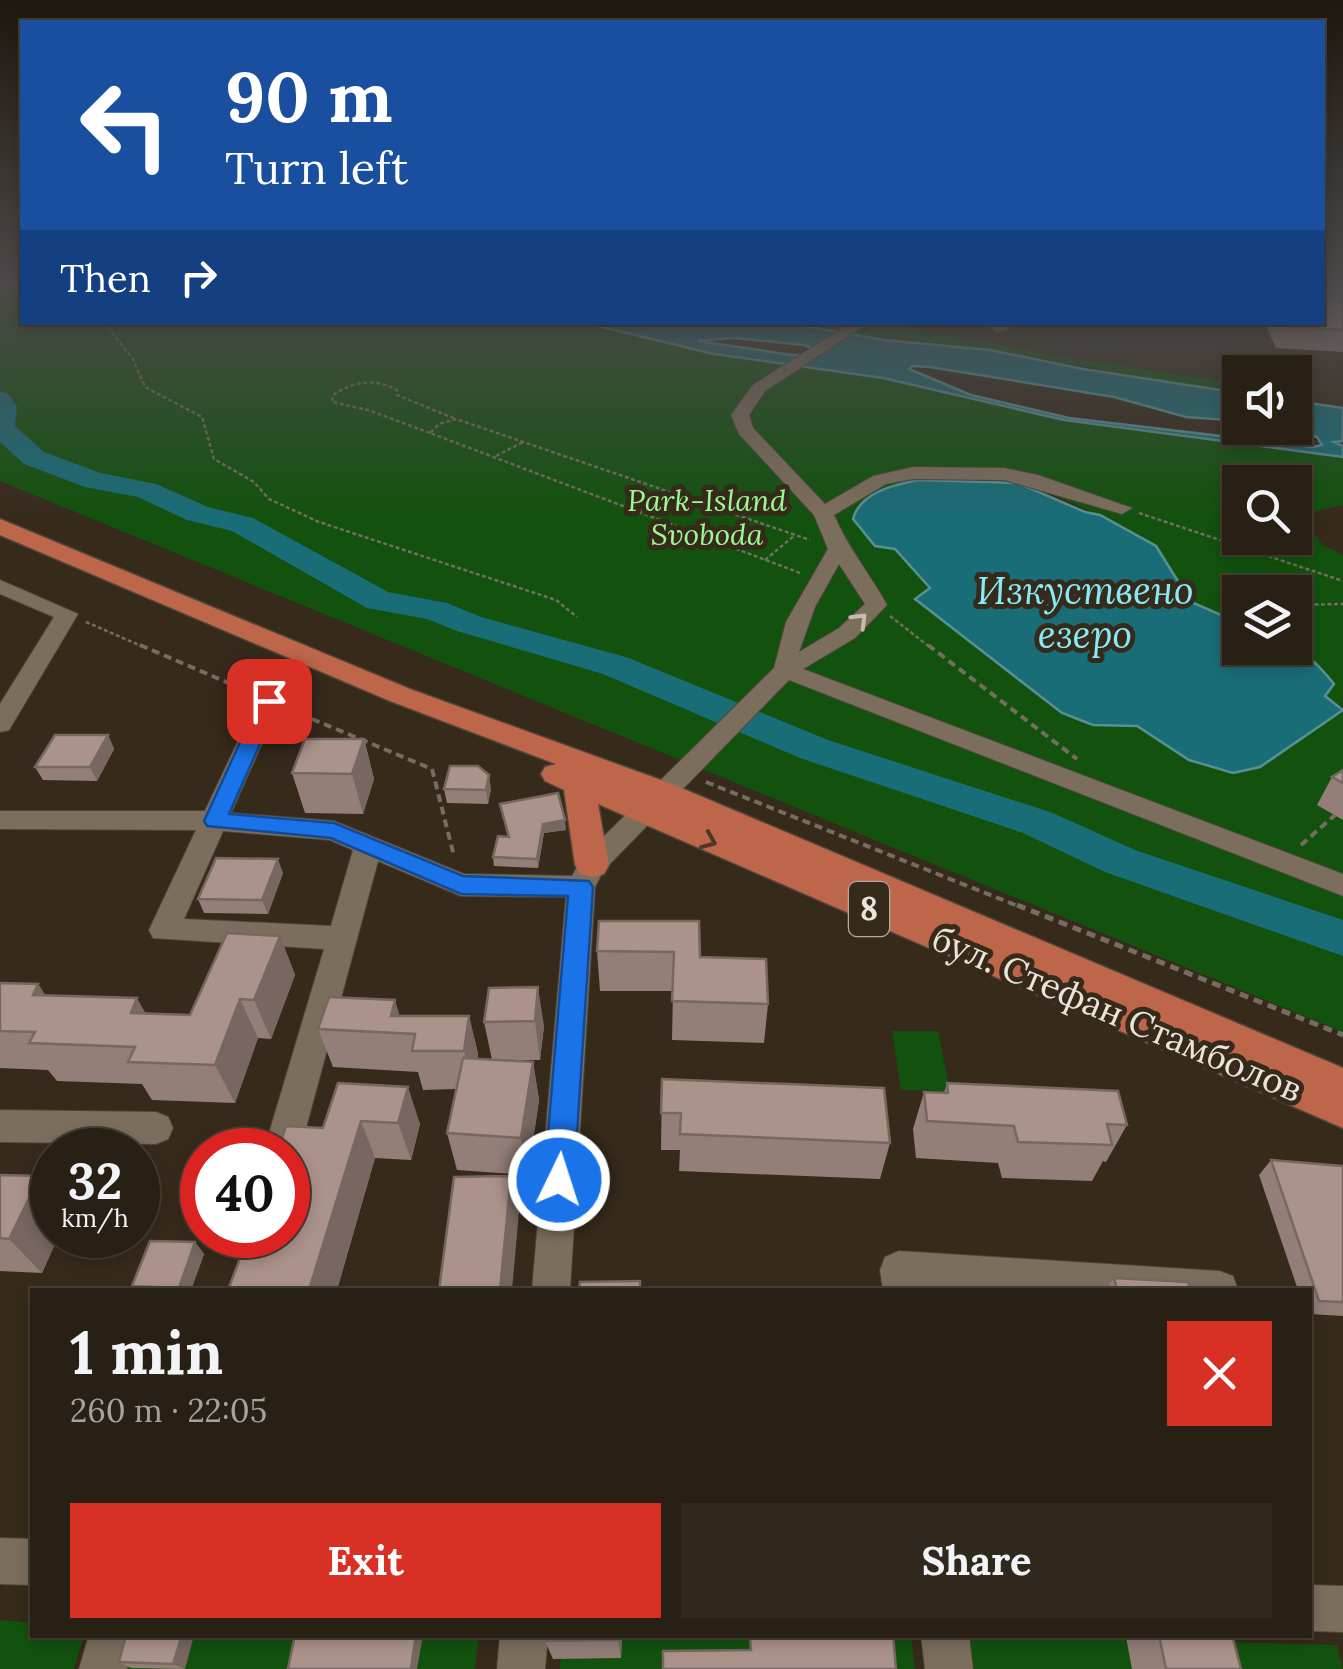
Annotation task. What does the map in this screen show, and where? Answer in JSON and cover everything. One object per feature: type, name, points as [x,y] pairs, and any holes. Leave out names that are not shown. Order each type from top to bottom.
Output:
[{"type":"main road","name":"бул. Стефан Стамболов","points":[[0,526],[400,695],[662,792],[1343,1086]]},
{"type":"main road","name":"бул. Стефан Стамболов","points":[[400,695],[578,784],[662,792],[1343,1110]]},
{"type":"main road","points":[[578,784],[586,876]]},
{"type":"street","points":[[551,1288],[586,876],[764,689],[786,670],[847,633],[876,605],[860,575],[838,549],[823,513],[745,430],[740,415],[759,388],[799,363]]},
{"type":"street","points":[[823,513],[880,480],[913,473],[1018,476],[1122,508]]},
{"type":"street","points":[[786,670],[786,650],[818,580],[838,549]]},
{"type":"street","points":[[0,586],[68,614],[0,724]]},
{"type":"street","points":[[786,670],[1343,885]]},
{"type":"street","points":[[269,701],[164,930],[344,938]]},
{"type":"street","points":[[0,820],[215,821],[334,831],[461,885],[586,876]]},
{"type":"street","points":[[288,1128],[368,848]]},
{"type":"street","points":[[0,1126],[156,1128]]},
{"type":"street","points":[[902,1288],[899,1270],[1188,1288]]},
{"type":"street","points":[[0,1561],[30,1562]]},
{"type":"street","points":[[1312,1608],[1343,1609]]},
{"type":"street","points":[[103,1669],[112,1638]]},
{"type":"street","points":[[521,1669],[524,1638]]},
{"type":"street","points":[[945,1638],[949,1669]]},
{"type":"path","points":[[135,363],[145,387],[202,417],[214,459],[254,482],[269,498],[319,522],[556,600],[577,616]]},
{"type":"path","points":[[818,580],[368,410],[341,407],[332,402],[332,395],[342,388],[374,382],[390,385],[397,395],[456,419],[838,549]]},
{"type":"path","points":[[430,433],[439,424],[456,419]]},
{"type":"path","points":[[494,457],[523,442]]},
{"type":"path","points":[[640,512],[671,492]]},
{"type":"path","points":[[1122,508],[1343,581]]},
{"type":"path","points":[[765,560],[795,535]]},
{"type":"path","points":[[1312,605],[1343,604]]},
{"type":"path","points":[[876,605],[1082,762]]},
{"type":"path","points":[[68,614],[432,769],[461,885]]},
{"type":"path","points":[[662,792],[1343,1035]]},
{"type":"path","points":[[1282,862],[1334,815]]},
{"type":"green space","name":"Park-Island Svoboda","points":[[0,363],[777,363],[883,378],[1064,420],[1222,441],[1222,445],[1253,445],[1343,457],[1343,505],[1316,511],[1312,518],[1312,465],[1222,465],[1222,555],[1312,555],[1312,531],[1323,545],[1343,555],[1343,707],[1324,696],[1312,656],[1312,575],[1222,575],[1222,616],[1195,606],[1158,549],[1134,533],[1031,487],[994,480],[918,480],[895,549],[930,589],[916,599],[1062,713],[1093,725],[1137,726],[1189,760],[1261,767],[1343,710],[1343,1032],[0,481]]},
{"type":"green space","points":[[1064,363],[1100,363],[1222,381],[1222,390]]},
{"type":"green space","points":[[892,1031],[938,1031],[950,1091],[901,1090]]},
{"type":"green space","points":[[0,1620],[30,1623],[30,1638],[83,1638],[74,1669],[0,1669]]},
{"type":"green space","points":[[127,1638],[479,1638],[475,1669],[118,1669]]},
{"type":"green space","points":[[562,1638],[911,1638],[915,1669],[560,1669]]},
{"type":"green space","points":[[963,1638],[1337,1645],[1343,1669],[968,1669]]},
{"type":"water","points":[[777,363],[1053,363],[1222,390],[1222,420],[1186,417],[1114,397],[930,367],[909,369],[971,395],[1069,418],[1222,436],[1222,441],[1064,420],[883,378]]},
{"type":"water","points":[[1312,403],[1343,408],[1343,441],[1334,442],[1343,446],[1343,457],[1253,445],[1322,445],[1312,435]]},
{"type":"water","name":"Изкуствено езеро","points":[[918,480],[1018,483],[1100,515],[1156,546],[1191,602],[1222,615],[1222,665],[1312,665],[1312,660],[1334,684],[1325,696],[1343,710],[1260,767],[1233,773],[1189,760],[1137,726],[1093,725],[1062,713],[915,599],[930,588],[895,549],[875,546],[853,519],[863,502],[889,487]]},
{"type":"building","points":[[55,735],[108,735],[90,767],[35,767]]},
{"type":"building","points":[[305,739],[364,739],[352,774],[292,773]]},
{"type":"building","points":[[450,766],[478,766],[489,775],[486,790],[444,789]]},
{"type":"building","points":[[1343,770],[1343,783],[1332,777]]},
{"type":"building","points":[[558,793],[565,820],[543,824],[537,859],[493,857],[498,836],[509,837],[500,804]]},
{"type":"building","points":[[216,858],[278,859],[262,900],[198,899]]},
{"type":"building","points":[[599,921],[699,921],[700,957],[766,959],[768,1004],[672,1001],[674,952],[597,951]]},
{"type":"building","points":[[227,933],[280,936],[254,1000],[240,999],[215,1065],[128,1062],[135,1047],[29,1043],[35,1032],[0,1031],[0,983],[38,984],[33,995],[137,998],[131,1013],[190,1015]]},
{"type":"building","points":[[538,987],[535,1021],[484,1022],[489,988]]},
{"type":"building","points":[[329,997],[395,1000],[391,1016],[469,1016],[464,1051],[412,1051],[415,1034],[318,1029]]},
{"type":"building","points":[[463,1058],[533,1062],[521,1138],[447,1133]]},
{"type":"building","points":[[662,1079],[884,1088],[890,1143],[680,1134],[681,1113],[661,1113]]},
{"type":"building","points":[[338,1083],[408,1087],[398,1123],[361,1121],[310,1288],[229,1288],[240,1258],[310,1258],[310,1128],[286,1126],[323,1128]]},
{"type":"building","points":[[947,1083],[1118,1091],[1127,1125],[1107,1124],[1112,1145],[1018,1142],[1014,1126],[927,1121],[924,1092],[948,1093]]},
{"type":"building","points":[[1271,1160],[1343,1166],[1343,1302],[1319,1301]]},
{"type":"building","points":[[0,1175],[30,1176],[30,1196],[9,1239],[0,1238]]},
{"type":"building","points":[[511,1176],[500,1288],[439,1288],[454,1177]]},
{"type":"building","points":[[160,1241],[180,1242],[180,1258],[189,1258],[179,1288],[132,1286],[143,1258],[160,1258]]},
{"type":"building","points":[[1114,1278],[1188,1282],[1190,1288],[1116,1288]]},
{"type":"building","points":[[640,1281],[640,1288],[579,1288],[580,1282]]},
{"type":"building","points":[[125,1638],[181,1638],[173,1664],[119,1662]]},
{"type":"building","points":[[294,1638],[416,1638],[411,1669],[288,1669]]},
{"type":"building","points":[[546,1638],[618,1638],[618,1640],[545,1641]]},
{"type":"building","points":[[750,1638],[893,1638],[896,1669],[663,1669],[663,1651],[751,1650]]},
{"type":"building","points":[[1160,1638],[1233,1638],[1241,1669],[1166,1669]]},
{"type":"waterway","points":[[0,399],[4,407],[1,428],[34,458],[95,481],[146,490],[198,514],[242,524],[379,601],[435,610],[469,624],[616,666],[814,749],[1038,823],[1120,861],[1343,938]]},
{"type":"route","points":[[269,701],[215,821],[334,831],[461,885],[581,887],[559,1180]]}]
